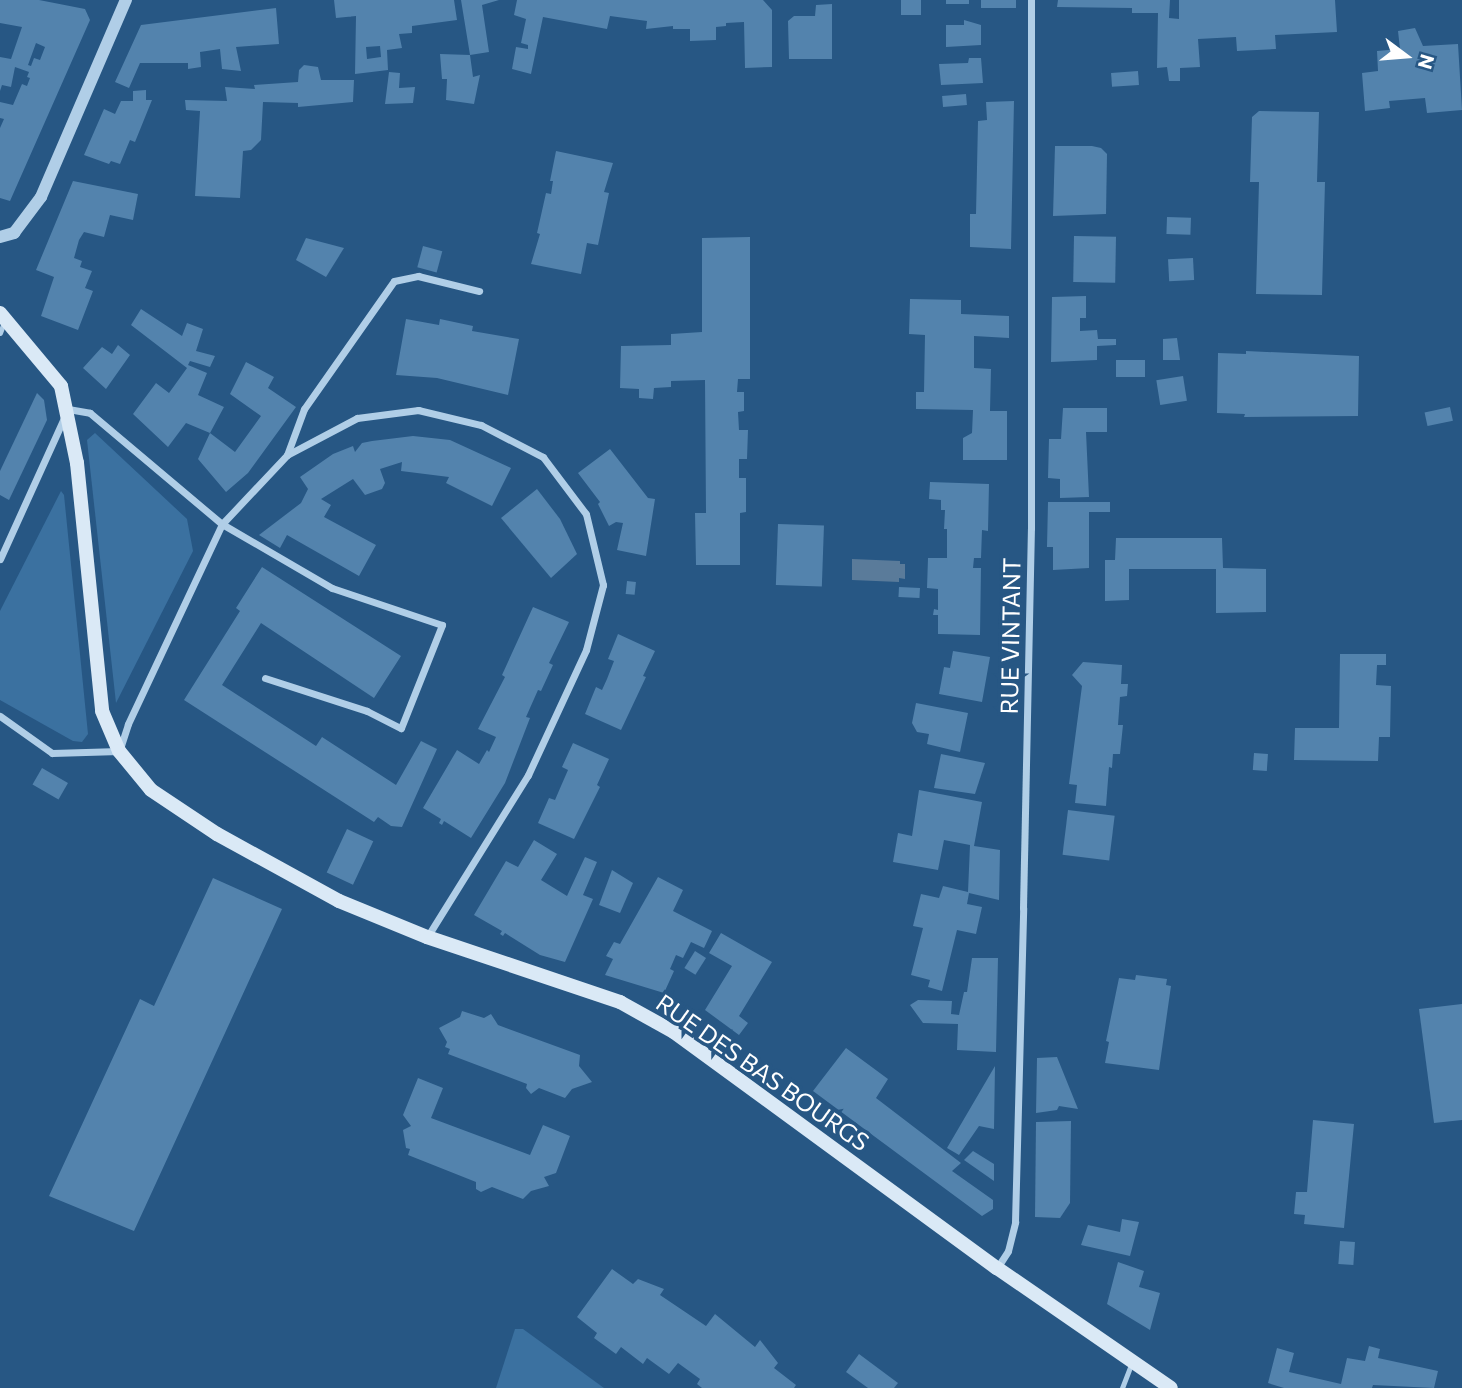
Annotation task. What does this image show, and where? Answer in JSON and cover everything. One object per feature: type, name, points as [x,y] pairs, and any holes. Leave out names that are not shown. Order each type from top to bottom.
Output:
[{"type":"main road","name":"RUE DES BAS BOURGS","points":[[2,322],[61,386],[77,463],[102,711],[119,751],[151,790],[183,814],[339,901],[427,937],[620,1002],[674,1032],[997,1268],[1171,1388]]},
{"type":"street","points":[[0,237],[14,233],[41,197],[126,0]]},
{"type":"street","name":"RUE VINTANT","points":[[997,1268],[1008,1251],[1015,1222],[1031,528],[1031,0]]},
{"type":"street","points":[[287,456],[304,409],[394,281],[418,276],[479,290]]},
{"type":"street","points":[[0,559],[68,410],[90,413],[222,524],[332,588],[442,625],[401,728],[368,711],[265,678]]},
{"type":"street","points":[[0,716],[52,753],[119,751],[128,724],[222,524],[287,456],[357,418],[418,410],[481,425],[543,457],[586,514],[603,585],[586,650],[527,775],[427,937]]},
{"type":"lane","points":[[1122,1388],[1132,1362]]},
{"type":"shaded area","points":[[95,433],[187,519],[193,551],[116,703],[87,440]]},
{"type":"shaded area","points":[[61,491],[64,495],[88,734],[82,742],[73,741],[0,700],[0,611]]},
{"type":"shaded area","points":[[852,559],[900,561],[900,564],[905,564],[905,579],[899,578],[899,582],[852,580]]},
{"type":"shaded area","points":[[515,1329],[523,1329],[604,1388],[496,1388]]},
{"type":"building","points":[[0,0],[39,0],[85,9],[90,20],[10,201],[0,198],[0,128],[4,119],[0,118],[0,102],[13,105],[22,84],[27,86],[30,78],[27,77],[29,72],[15,67],[11,87],[2,85],[0,91],[0,57],[11,59],[22,27],[0,23]],"holes":[[[36,43],[45,47],[40,60],[34,58],[31,66],[28,65]]]},
{"type":"building","points":[[334,0],[454,0],[457,20],[412,26],[412,33],[399,34],[402,48],[387,50],[388,70],[355,74],[356,16],[336,18]],"holes":[[[380,46],[381,57],[367,59],[366,47]]]},
{"type":"building","points":[[461,0],[499,0],[482,5],[489,52],[470,55]]},
{"type":"building","points":[[517,0],[763,0],[772,10],[772,67],[745,68],[744,22],[726,23],[726,26],[716,27],[716,40],[690,41],[690,29],[673,29],[673,26],[646,29],[647,21],[610,16],[607,29],[543,17],[531,74],[512,69],[516,47],[528,49],[528,45],[521,43],[526,19],[514,15]]},
{"type":"building","points":[[901,0],[921,0],[921,15],[901,15]]},
{"type":"building","points":[[946,0],[969,0],[969,4],[946,4]]},
{"type":"building","points":[[981,0],[1016,0],[1016,8],[981,8]]},
{"type":"building","points":[[1058,0],[1170,0],[1169,18],[1179,19],[1179,0],[1335,0],[1337,32],[1275,35],[1276,49],[1237,51],[1236,37],[1198,39],[1200,67],[1180,68],[1180,81],[1169,81],[1167,67],[1157,68],[1158,13],[1132,13],[1132,8],[1057,7]]},
{"type":"building","points":[[832,4],[832,59],[789,59],[788,21],[794,16],[815,16],[816,5]]},
{"type":"building","points":[[276,8],[279,44],[236,47],[241,71],[222,69],[220,49],[200,52],[201,67],[188,69],[188,63],[140,63],[129,88],[115,82],[141,25]]},
{"type":"building","points":[[964,20],[981,25],[981,45],[946,47],[946,25],[964,25]]},
{"type":"building","points":[[1415,28],[1423,46],[1458,44],[1462,110],[1427,113],[1425,98],[1389,101],[1390,108],[1365,111],[1362,73],[1378,71],[1377,51],[1400,49],[1398,31]]},
{"type":"building","points":[[440,54],[470,55],[473,77],[480,75],[474,104],[446,100],[447,79],[442,79]]},
{"type":"building","points":[[969,58],[981,58],[983,83],[941,85],[939,64],[968,63]]},
{"type":"building","points":[[304,65],[318,67],[321,80],[354,80],[353,102],[298,107],[298,103],[263,102],[261,140],[251,150],[243,151],[240,198],[195,196],[200,111],[186,110],[185,100],[227,101],[225,87],[255,89],[254,85],[298,82],[299,70]]},
{"type":"building","points":[[1138,71],[1139,85],[1112,87],[1111,73]]},
{"type":"building","points":[[389,72],[400,73],[399,88],[415,87],[413,103],[385,104]]},
{"type":"building","points":[[146,90],[146,100],[152,100],[135,142],[130,140],[120,164],[111,161],[109,164],[84,155],[104,109],[115,114],[121,101],[133,101],[133,91]]},
{"type":"building","points":[[966,94],[967,105],[943,107],[942,96]]},
{"type":"building","points":[[1014,101],[1011,249],[970,247],[970,214],[976,214],[978,121],[987,120],[986,102]]},
{"type":"building","points":[[1259,111],[1319,112],[1317,182],[1325,182],[1322,295],[1256,294],[1259,182],[1250,182],[1252,117]]},
{"type":"building","points":[[1055,146],[1092,146],[1101,148],[1107,154],[1106,214],[1053,216]]},
{"type":"building","points":[[556,151],[613,163],[604,192],[609,193],[598,245],[587,243],[581,274],[531,264],[540,234],[537,233],[546,193],[551,194],[553,181],[550,181]]},
{"type":"building","points":[[73,181],[138,194],[133,220],[110,215],[104,237],[84,232],[79,240],[74,258],[82,261],[80,267],[92,271],[85,288],[93,291],[78,330],[41,316],[54,277],[36,270]]},
{"type":"building","points":[[1167,217],[1191,218],[1190,235],[1166,234]]},
{"type":"building","points":[[1074,236],[1116,237],[1115,283],[1073,282]]},
{"type":"building","points":[[750,237],[750,379],[738,379],[737,392],[744,392],[744,411],[738,412],[739,430],[748,430],[747,459],[739,459],[739,478],[746,478],[746,512],[740,513],[740,565],[696,565],[695,513],[706,513],[705,380],[671,381],[671,387],[654,388],[653,399],[639,398],[639,389],[620,388],[621,346],[671,345],[671,334],[702,332],[702,238]]},
{"type":"building","points":[[306,238],[344,248],[326,277],[296,260]]},
{"type":"building","points":[[423,246],[442,251],[437,272],[417,267]]},
{"type":"building","points":[[1193,258],[1194,280],[1169,281],[1168,259]]},
{"type":"building","points":[[1086,296],[1086,318],[1080,318],[1080,331],[1097,330],[1098,339],[1116,339],[1116,345],[1097,346],[1097,360],[1051,362],[1052,297]]},
{"type":"building","points":[[910,299],[961,300],[961,314],[1009,316],[1009,338],[974,336],[974,368],[991,369],[990,411],[1007,411],[1007,460],[963,460],[963,438],[972,433],[973,410],[916,409],[916,392],[924,392],[925,335],[909,334]]},
{"type":"building","points":[[141,309],[182,336],[187,323],[203,329],[196,351],[215,356],[210,367],[190,361],[188,365],[207,373],[198,395],[224,407],[210,433],[186,423],[168,447],[133,414],[156,383],[169,393],[187,368],[131,325]]},
{"type":"building","points":[[406,319],[439,325],[440,319],[473,326],[472,331],[519,339],[508,395],[437,378],[396,375]]},
{"type":"building","points":[[1177,338],[1180,360],[1163,360],[1163,339]]},
{"type":"building","points":[[118,345],[130,355],[106,389],[83,368],[102,347],[112,354]]},
{"type":"building","points":[[1246,351],[1359,356],[1358,416],[1244,417],[1245,414],[1217,413],[1218,353],[1246,354]]},
{"type":"building","points":[[1116,360],[1145,360],[1145,377],[1116,377]]},
{"type":"building","points":[[246,362],[274,377],[268,388],[296,407],[248,473],[226,492],[198,459],[210,433],[235,452],[261,416],[230,394]]},
{"type":"building","points":[[1183,376],[1187,401],[1160,405],[1156,380]]},
{"type":"building","points":[[37,393],[44,400],[47,420],[9,500],[0,495],[0,471]]},
{"type":"building","points":[[1450,407],[1453,421],[1427,426],[1425,412]]},
{"type":"building","points":[[1063,408],[1107,408],[1107,432],[1086,432],[1089,497],[1060,498],[1060,479],[1048,478],[1049,439],[1061,439]]},
{"type":"building","points":[[413,436],[450,440],[511,468],[492,506],[446,483],[449,477],[401,471],[402,462],[380,469],[385,483],[382,489],[365,495],[353,479],[321,499],[331,505],[324,517],[376,545],[359,576],[287,535],[280,548],[259,535],[301,503],[308,489],[300,477],[333,454],[353,446],[355,452],[362,443]]},
{"type":"building","points":[[610,449],[648,498],[655,499],[646,556],[617,550],[623,523],[616,522],[609,526],[598,504],[600,502],[578,473]]},
{"type":"building","points":[[930,482],[989,484],[988,531],[982,530],[981,558],[974,558],[973,568],[981,568],[980,635],[938,634],[938,615],[933,615],[934,609],[938,610],[938,589],[927,588],[928,558],[947,558],[947,529],[944,529],[945,510],[941,510],[941,500],[929,499]]},
{"type":"building","points":[[537,489],[560,519],[577,554],[551,578],[501,518]]},
{"type":"building","points":[[1048,502],[1110,502],[1110,512],[1089,512],[1089,568],[1053,570],[1053,547],[1047,547]]},
{"type":"building","points":[[778,524],[824,526],[822,587],[776,585]]},
{"type":"building","points":[[1116,538],[1222,538],[1223,568],[1266,569],[1266,612],[1216,613],[1216,569],[1129,569],[1129,600],[1105,601],[1105,560],[1115,560]]},
{"type":"building","points":[[262,567],[401,656],[374,698],[261,623],[222,685],[316,746],[322,737],[396,785],[421,741],[437,749],[402,827],[391,826],[378,817],[374,822],[184,700],[240,611],[236,608]]},
{"type":"building","points":[[627,581],[636,582],[635,595],[626,594]]},
{"type":"building","points":[[899,587],[920,588],[919,598],[898,597]]},
{"type":"building","points":[[533,607],[569,622],[549,663],[553,665],[526,717],[530,718],[505,783],[471,838],[444,821],[442,825],[439,823],[441,819],[423,808],[457,750],[479,764],[487,750],[489,752],[496,737],[478,729],[505,677],[502,675]]},
{"type":"building","points":[[618,634],[655,651],[621,730],[585,714],[596,687],[602,690],[607,679],[614,661],[608,659]]},
{"type":"building","points":[[953,651],[990,657],[982,702],[939,694],[944,667],[950,668]]},
{"type":"building","points":[[1340,654],[1386,654],[1386,665],[1377,665],[1376,685],[1391,686],[1390,737],[1379,737],[1378,761],[1294,760],[1295,728],[1339,728]]},
{"type":"building","points":[[1083,662],[1122,665],[1121,684],[1128,684],[1127,696],[1120,697],[1118,725],[1123,725],[1120,754],[1113,754],[1112,768],[1109,767],[1106,806],[1075,803],[1077,785],[1069,784],[1082,686],[1072,675]]},
{"type":"building","points":[[916,703],[968,713],[960,752],[927,744],[929,734],[917,732],[912,723]]},
{"type":"building","points":[[573,743],[609,759],[597,785],[600,787],[574,839],[538,823],[549,798],[555,800],[568,770],[562,767]]},
{"type":"building","points":[[1254,753],[1268,754],[1267,771],[1253,770]]},
{"type":"building","points":[[941,754],[985,763],[975,794],[934,788]]},
{"type":"building","points":[[42,768],[68,783],[58,799],[32,784]]},
{"type":"building","points":[[919,790],[982,802],[974,846],[1000,850],[999,900],[969,893],[967,904],[982,907],[976,934],[957,930],[942,991],[928,987],[930,980],[911,975],[923,928],[913,926],[921,894],[939,898],[943,886],[968,892],[970,845],[944,840],[938,870],[893,862],[898,833],[912,836]]},
{"type":"building","points":[[1068,810],[1115,816],[1109,860],[1063,855]]},
{"type":"building","points":[[347,829],[373,841],[353,885],[327,873]]},
{"type":"building","points":[[534,840],[557,854],[541,880],[567,896],[585,857],[597,862],[583,895],[593,899],[565,962],[540,955],[505,933],[503,936],[500,934],[502,931],[474,915],[506,861],[518,867]]},
{"type":"building","points":[[612,870],[633,883],[620,913],[599,905]]},
{"type":"building","points":[[658,877],[683,890],[673,911],[712,931],[704,948],[691,942],[683,958],[676,955],[670,969],[674,971],[664,993],[605,975],[613,959],[606,956],[614,942],[620,944]]},
{"type":"building","points":[[213,878],[282,909],[134,1231],[49,1196],[140,999],[154,1006]]},
{"type":"building","points":[[721,933],[772,962],[739,1016],[748,1023],[739,1035],[705,1010],[732,966],[709,953]]},
{"type":"building","points":[[695,951],[706,958],[695,975],[684,968]]},
{"type":"building","points":[[972,958],[998,958],[996,1052],[957,1050],[958,1024],[923,1023],[910,1005],[918,1000],[952,1001],[951,1014],[959,1015],[964,992],[967,992]]},
{"type":"building","points":[[1136,975],[1167,979],[1166,985],[1171,986],[1159,1070],[1105,1063],[1109,1042],[1106,1041],[1119,978],[1135,980]]},
{"type":"building","points":[[1462,1004],[1462,1120],[1434,1123],[1419,1009]]},
{"type":"building","points":[[462,1011],[484,1018],[491,1014],[498,1025],[580,1055],[579,1066],[592,1082],[572,1089],[565,1098],[539,1088],[531,1094],[526,1088],[527,1084],[448,1054],[450,1049],[445,1047],[447,1042],[439,1028],[460,1017]]},
{"type":"building","points":[[846,1048],[888,1079],[876,1098],[961,1163],[952,1171],[993,1200],[993,1209],[982,1216],[813,1091]]},
{"type":"building","points":[[1057,1057],[1078,1109],[1059,1106],[1057,1110],[1036,1113],[1037,1058]]},
{"type":"building","points":[[995,1066],[994,1129],[979,1126],[959,1155],[947,1148]]},
{"type":"building","points":[[418,1078],[443,1088],[431,1118],[530,1155],[543,1125],[570,1136],[556,1173],[544,1177],[549,1186],[531,1191],[523,1199],[492,1187],[481,1192],[476,1189],[476,1182],[408,1155],[410,1149],[406,1148],[403,1130],[411,1126],[403,1115]]},
{"type":"building","points":[[1313,1120],[1354,1124],[1344,1228],[1304,1224],[1305,1215],[1294,1214],[1296,1192],[1307,1192]]},
{"type":"building","points":[[1071,1121],[1070,1203],[1060,1218],[1035,1217],[1036,1122]]},
{"type":"building","points":[[973,1151],[994,1164],[994,1181],[964,1160]]},
{"type":"building","points":[[1122,1219],[1139,1222],[1130,1256],[1081,1245],[1088,1225],[1120,1232]]},
{"type":"building","points":[[1340,1241],[1355,1242],[1353,1265],[1338,1264]]},
{"type":"building","points":[[1118,1262],[1144,1271],[1139,1287],[1160,1293],[1150,1330],[1107,1304]]},
{"type":"building","points":[[612,1269],[633,1284],[638,1279],[664,1289],[660,1295],[706,1326],[715,1314],[755,1347],[760,1340],[778,1363],[774,1368],[796,1385],[794,1388],[702,1388],[697,1384],[700,1379],[678,1363],[669,1374],[647,1358],[643,1364],[621,1347],[616,1354],[594,1338],[597,1333],[577,1317]]},
{"type":"building","points":[[1369,1346],[1380,1349],[1378,1358],[1438,1371],[1434,1388],[1373,1385],[1372,1388],[1284,1388],[1268,1383],[1277,1348],[1294,1353],[1289,1372],[1341,1384],[1347,1358],[1365,1361]]},
{"type":"building","points":[[859,1354],[898,1383],[894,1388],[868,1388],[846,1372]]}]
